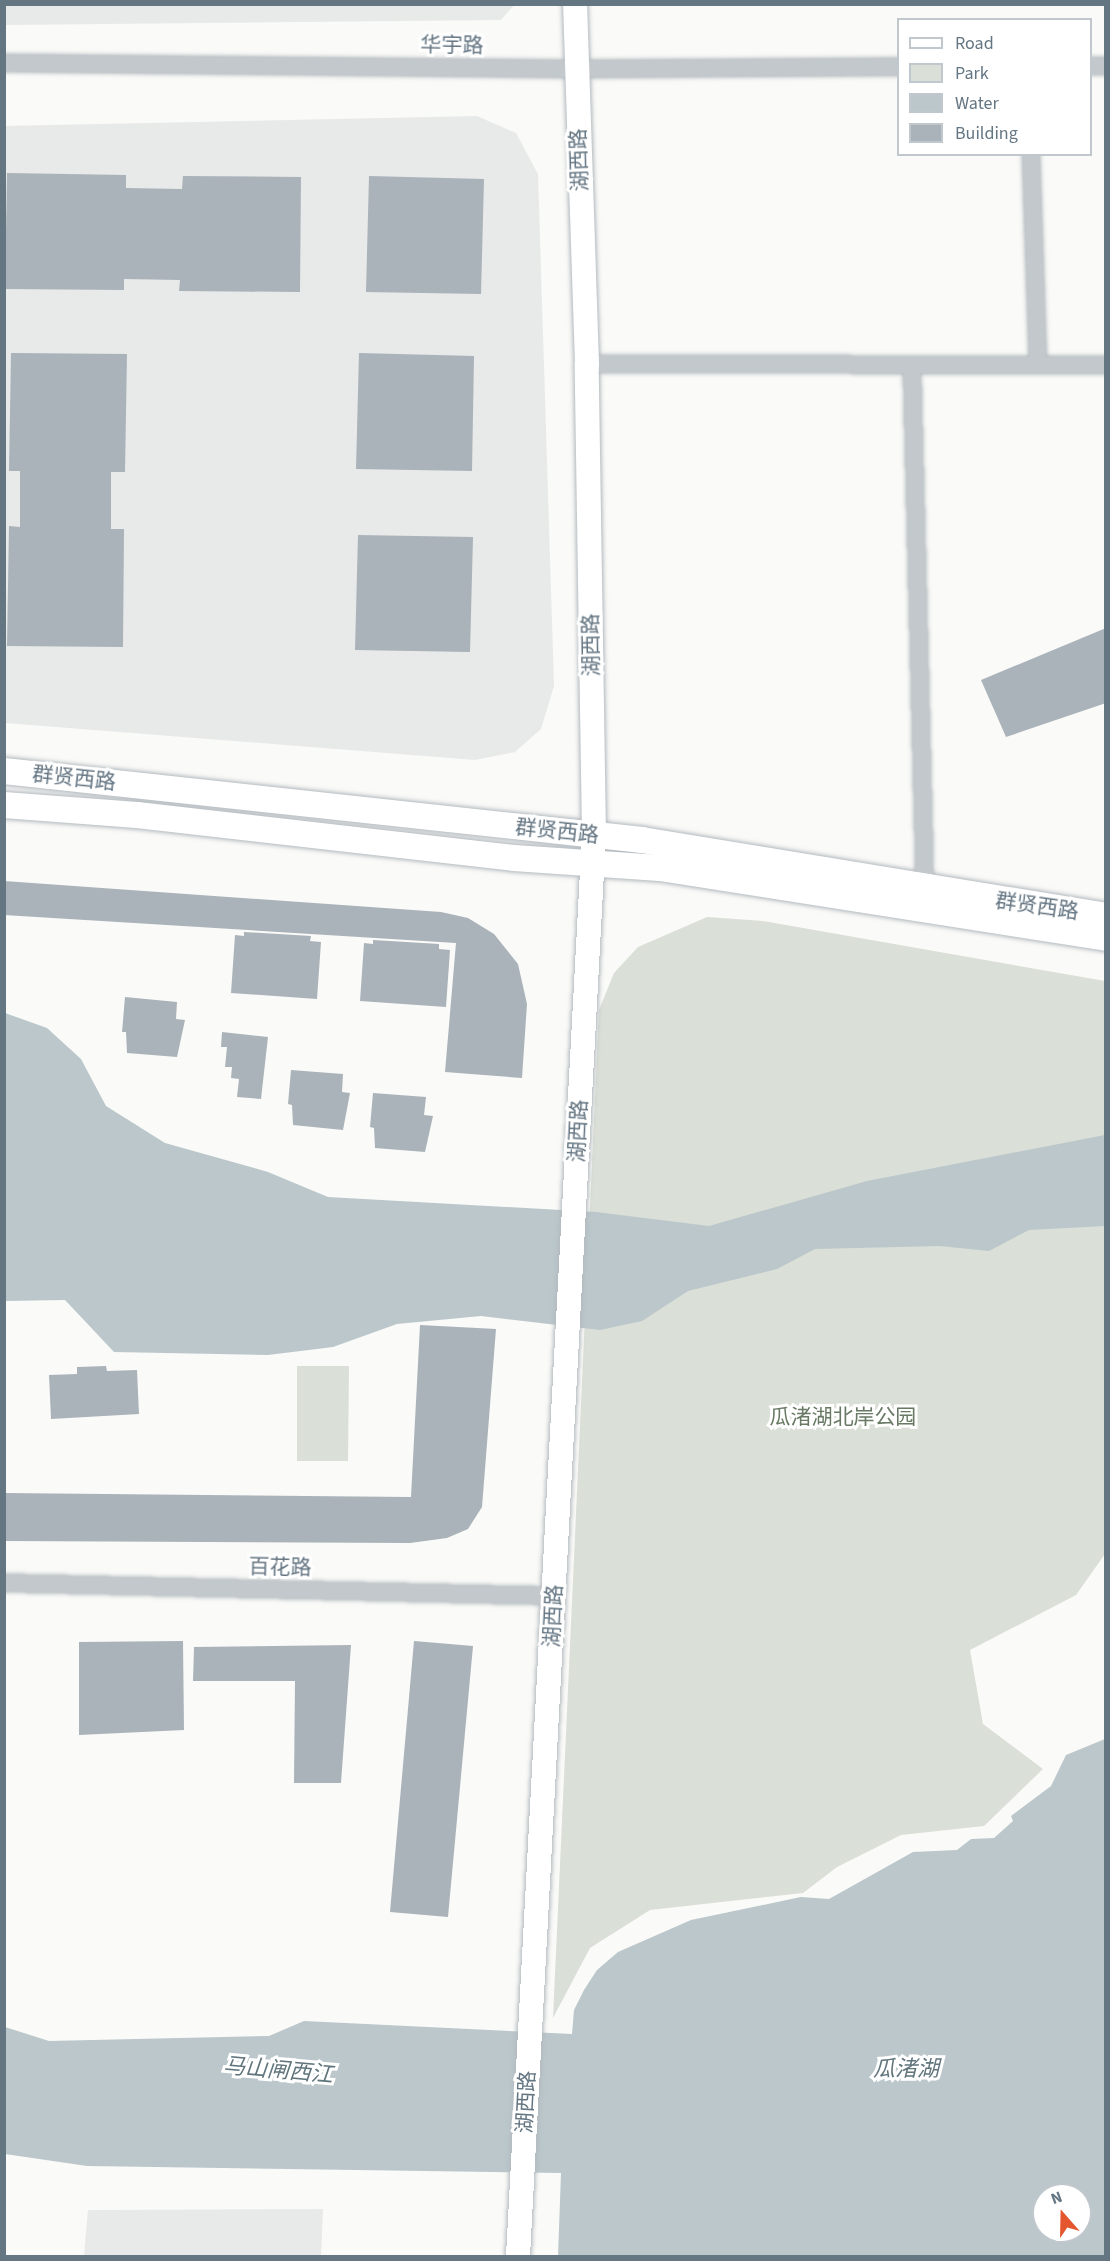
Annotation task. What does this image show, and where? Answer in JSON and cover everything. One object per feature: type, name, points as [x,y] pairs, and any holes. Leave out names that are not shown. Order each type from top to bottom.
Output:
[{"type":"main road","name":"群贤西路","points":[[4,771],[594,835],[925,890],[1106,916]]},
{"type":"main road","name":"群贤西路","points":[[4,805],[137,815],[592,863],[660,868],[1106,938]]},
{"type":"street","name":"湖西路","points":[[518,2256],[594,835],[587,364],[575,69],[575,4]]},
{"type":"street","name":"华宇路","points":[[4,63],[575,69],[897,67]]},
{"type":"street","points":[[1031,156],[1038,365]]},
{"type":"street","points":[[587,364],[1106,365]]},
{"type":"street","points":[[912,366],[925,890]]},
{"type":"street","name":"百花路","points":[[4,1583],[554,1596]]},
{"type":"shaded area","points":[[4,5],[514,5],[501,20],[5,25]]},
{"type":"shaded area","points":[[477,116],[516,133],[538,174],[554,686],[541,729],[515,752],[475,760],[5,723],[4,126]]},
{"type":"shaded area","points":[[323,2209],[321,2256],[84,2256],[88,2210]]},
{"type":"green space","name":"瓜渚湖北岸公园","points":[[707,917],[763,921],[1105,981],[1105,1554],[1076,1595],[970,1650],[983,1724],[1043,1769],[984,1826],[901,1835],[837,1867],[803,1893],[650,1910],[590,1948],[553,2018],[599,1010],[614,973],[638,947]]},
{"type":"green space","points":[[297,1366],[349,1366],[348,1461],[297,1461]]},
{"type":"water","points":[[5,1013],[47,1028],[81,1059],[106,1106],[165,1143],[268,1172],[328,1197],[596,1212],[709,1226],[867,1181],[1105,1135],[1105,1226],[1029,1230],[989,1251],[940,1246],[815,1249],[777,1269],[688,1291],[642,1321],[600,1330],[481,1316],[397,1324],[333,1347],[268,1355],[114,1352],[65,1300],[5,1301]]},
{"type":"water","name":"瓜渚湖","points":[[1105,1739],[1105,2256],[558,2256],[561,2173],[87,2166],[5,2154],[5,2027],[49,2041],[269,2036],[304,2021],[572,2034],[574,2010],[584,1990],[597,1970],[618,1952],[691,1920],[801,1897],[829,1899],[913,1852],[957,1850],[971,1839],[994,1838],[1013,1821],[1011,1816],[1051,1786],[1066,1755]]},
{"type":"building","points":[[7,173],[126,175],[126,188],[182,189],[183,176],[301,177],[300,292],[179,291],[180,280],[124,279],[124,290],[5,289]]},
{"type":"building","points":[[369,176],[484,179],[481,294],[366,292]]},
{"type":"building","points":[[11,353],[127,354],[125,472],[111,472],[111,529],[124,529],[123,647],[7,646],[9,526],[20,527],[20,471],[9,471]]},
{"type":"building","points":[[359,353],[474,356],[472,471],[356,469]]},
{"type":"building","points":[[358,535],[473,537],[470,652],[355,650]]},
{"type":"building","points":[[1106,628],[1106,703],[1006,737],[981,680]]},
{"type":"building","points":[[4,881],[441,912],[468,918],[494,934],[518,964],[527,1004],[522,1078],[445,1072],[456,943],[4,915]]},
{"type":"building","points":[[244,932],[311,936],[310,941],[321,942],[317,999],[231,993],[235,935],[244,936]]},
{"type":"building","points":[[373,940],[439,944],[439,949],[450,950],[446,1007],[360,1001],[364,943],[373,944]]},
{"type":"building","points":[[125,997],[177,1002],[176,1019],[185,1020],[177,1057],[127,1053],[126,1032],[122,1032]]},
{"type":"building","points":[[222,1032],[268,1037],[261,1099],[237,1097],[239,1079],[231,1078],[232,1067],[225,1067],[227,1047],[221,1047]]},
{"type":"building","points":[[291,1070],[343,1074],[342,1092],[350,1093],[343,1130],[293,1125],[292,1105],[288,1104]]},
{"type":"building","points":[[373,1093],[426,1097],[424,1115],[433,1116],[425,1152],[375,1148],[374,1128],[370,1127]]},
{"type":"building","points":[[420,1325],[496,1329],[482,1507],[468,1529],[447,1538],[410,1543],[4,1541],[4,1493],[411,1497]]},
{"type":"building","points":[[106,1366],[107,1371],[137,1370],[139,1414],[51,1419],[49,1375],[77,1374],[77,1367]]},
{"type":"building","points":[[183,1641],[184,1730],[79,1735],[79,1642]]},
{"type":"building","points":[[414,1641],[473,1646],[448,1917],[390,1912]]},
{"type":"building","points":[[351,1645],[341,1783],[294,1783],[295,1681],[193,1681],[194,1647]]},
{"type":"water label","name":"马山闸西江","points":[[278,2071]]}]
